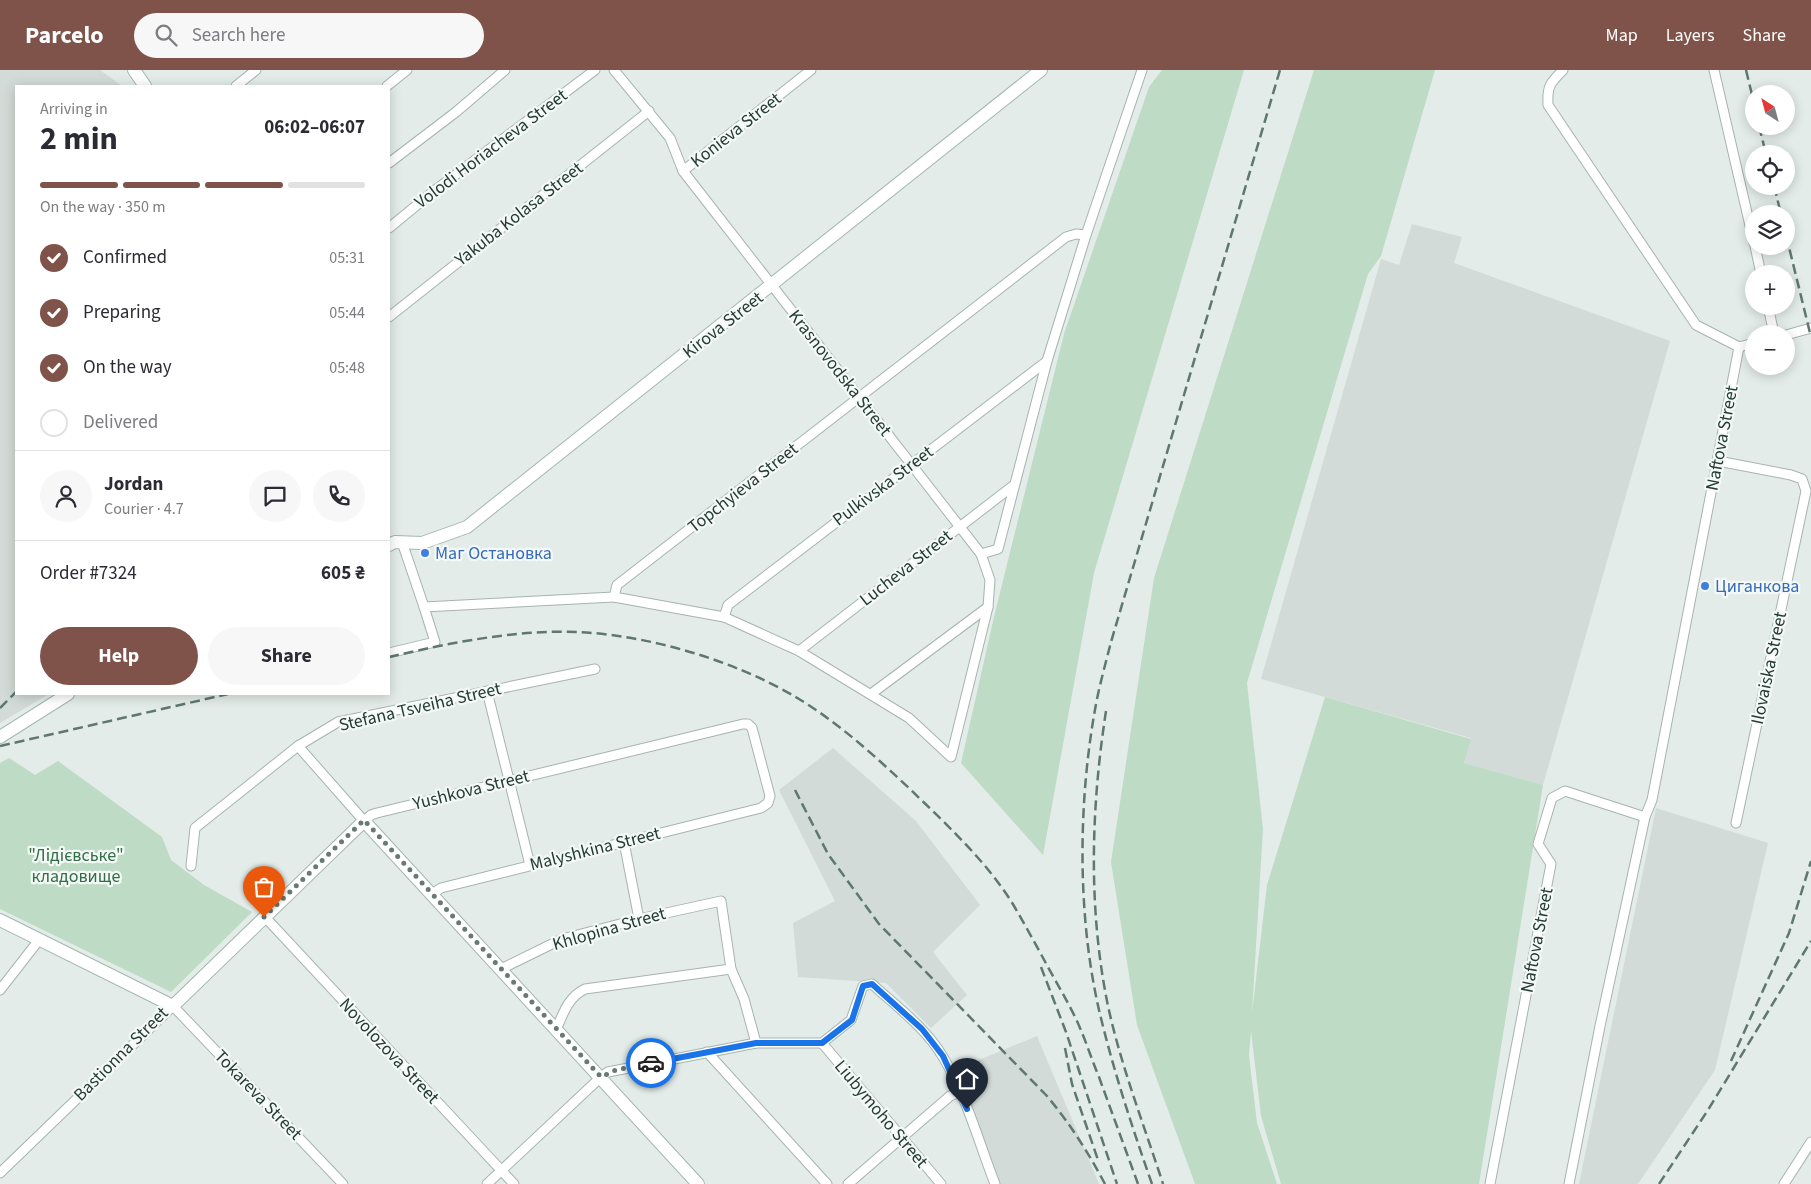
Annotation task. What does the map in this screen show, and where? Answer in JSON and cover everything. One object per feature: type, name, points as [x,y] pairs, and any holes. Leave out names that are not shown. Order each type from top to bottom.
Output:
[{"type":"main road","points":[[134,70],[144,85]]},
{"type":"main road","name":"Kirova Street","points":[[394,541],[422,543],[467,527],[1041,70]]},
{"type":"main road","points":[[0,737],[66,695]]},
{"type":"main road","points":[[364,820],[698,1184]]},
{"type":"main road","name":"Yushkova Street","points":[[173,1006],[364,820]]},
{"type":"main road","name":"Bastionna Street","points":[[0,920],[173,1006]]},
{"type":"street","points":[[237,85],[256,70]]},
{"type":"street","points":[[388,85],[407,70]]},
{"type":"street","points":[[390,162],[456,112],[505,70]]},
{"type":"street","name":"Volodi Horiacheva Street","points":[[390,227],[434,191],[595,70]]},
{"type":"street","name":"Krasnovodska Street","points":[[614,70],[670,138],[683,171],[981,554],[990,580],[988,607],[951,757],[909,718],[870,694]]},
{"type":"street","name":"Konieva Street","points":[[683,171],[812,70]]},
{"type":"street","points":[[981,554],[998,549],[1047,361],[1086,235],[1142,70]]},
{"type":"street","points":[[1563,70],[1547,91],[1548,105],[1696,325],[1739,347],[1745,345]]},
{"type":"street","points":[[1714,70],[1745,205]]},
{"type":"street","name":"Yakuba Kolasa Street","points":[[390,316],[649,111]]},
{"type":"street","name":"Topchyieva Street","points":[[614,597],[617,585],[1066,237],[1076,234],[1086,235]]},
{"type":"street","points":[[1795,332],[1811,328]]},
{"type":"street","name":"Naftova Street","points":[[1569,1184],[1600,1026],[1645,817],[1652,800],[1739,347]]},
{"type":"street","name":"Pulkivska Street","points":[[724,617],[728,605],[1047,361]]},
{"type":"street","name":"Ilovaiska Street","points":[[1718,461],[1791,475],[1802,479],[1806,491],[1736,823]]},
{"type":"street","name":"Lucheva Street","points":[[798,651],[1014,485]]},
{"type":"street","points":[[390,653],[435,642],[424,608],[394,541]]},
{"type":"street","points":[[424,608],[614,597],[724,617],[798,651],[870,694],[988,607]]},
{"type":"street","name":"Stefana Tsveiha Street","points":[[191,866],[195,828],[298,746],[338,722],[596,669]]},
{"type":"street","points":[[488,691],[530,865]]},
{"type":"street","name":"Yushkova Street","points":[[364,820],[377,813],[748,724],[753,731],[770,796],[768,803],[761,808]]},
{"type":"street","points":[[298,746],[364,820]]},
{"type":"street","name":"Naftova Street","points":[[1490,1184],[1551,864],[1538,844],[1552,798],[1565,791],[1645,817]]},
{"type":"street","name":"Malyshkina Street","points":[[432,894],[441,888],[761,808]]},
{"type":"street","points":[[624,842],[639,919]]},
{"type":"street","name":"Khlopina Street","points":[[501,969],[562,939],[639,919],[721,901],[731,969]]},
{"type":"street","name":"Novolozova Street","points":[[264,917],[514,1184]]},
{"type":"street","points":[[0,990],[40,940]]},
{"type":"street","points":[[556,1030],[569,1002],[576,993],[585,989],[731,969],[744,999],[756,1043]]},
{"type":"street","points":[[487,1184],[601,1077],[616,1070],[756,1043],[822,1043],[852,1020],[863,986],[872,984],[922,1029],[943,1056],[960,1092],[995,1184]]},
{"type":"street","name":"Bastionna Street","points":[[0,1173],[173,1006]]},
{"type":"street","name":"Tokareva Street","points":[[173,1006],[343,1184]]},
{"type":"street","name":"Liubymoho Street","points":[[822,1043],[941,1184]]},
{"type":"street","points":[[707,1052],[827,1184]]},
{"type":"street","points":[[848,1184],[950,1096],[960,1092]]},
{"type":"street","points":[[1784,1184],[1811,1142]]},
{"type":"shaded area","points":[[0,70],[100,70],[121,85],[15,85],[15,695],[47,695],[0,723]]},
{"type":"shaded area","points":[[1412,224],[1462,237],[1454,263],[1670,341],[1543,785],[1464,763],[1471,738],[1261,679],[1381,259],[1399,265]]},
{"type":"shaded area","points":[[833,748],[916,821],[980,905],[933,952],[967,995],[931,1028],[886,983],[798,977],[793,923],[835,901],[779,790]]},
{"type":"shaded area","points":[[1656,808],[1768,843],[1715,1070],[1638,1184],[1579,1184]]},
{"type":"shaded area","points":[[1037,1036],[1099,1184],[999,1184],[952,1071]]},
{"type":"green space","points":[[1162,70],[1244,70],[1094,573],[1043,855],[961,763],[994,617],[1064,334],[1149,87]]},
{"type":"green space","points":[[1314,70],[1435,70],[1381,256],[1368,274],[1247,683],[1263,829],[1252,1013],[1267,885],[1325,697],[1471,739],[1464,763],[1543,785],[1479,1184],[1281,1184],[1261,1116],[1251,1031],[1249,1055],[1257,1123],[1277,1184],[1195,1184],[1137,1025],[1111,862],[1154,578]]},
{"type":"green space","name":"\"Лідієвське\" кладовище","points":[[9,758],[35,775],[58,761],[162,837],[171,860],[204,885],[252,912],[171,992],[0,909],[0,763]]},
{"type":"railway","points":[[1152,1184],[1110,1054],[1092,973],[1087,935],[1082,857],[1083,818],[1090,741],[1098,696],[1111,642],[1280,70]]},
{"type":"railway","points":[[1746,70],[1750,85]]},
{"type":"railway","points":[[1761,135],[1764,145]]},
{"type":"railway","points":[[1776,195],[1779,205]]},
{"type":"railway","points":[[1791,255],[1811,337]]},
{"type":"railway","points":[[390,657],[448,644],[527,633],[578,632],[610,635],[644,640],[710,658],[772,684],[814,709],[871,753],[938,816],[977,857],[1011,901],[1064,995],[1079,1026],[1138,1184]]},
{"type":"railway","points":[[0,708],[15,693]]},
{"type":"railway","points":[[0,746],[224,695]]},
{"type":"railway","points":[[1106,711],[1097,784],[1095,821],[1094,859],[1097,933],[1108,1006],[1119,1051],[1163,1184]]},
{"type":"railway","points":[[795,790],[828,854],[879,924],[1046,1095],[1078,1138],[1105,1184]]},
{"type":"railway","points":[[1731,1061],[1789,933],[1811,861]]},
{"type":"railway","points":[[1659,1184],[1708,1110],[1811,941]]},
{"type":"railway","points":[[1041,967],[1066,1032],[1117,1184]]},
{"type":"railway","points":[[1065,1048],[1072,1084],[1098,1160]]},
{"type":"way so far","points":[[264,917],[364,820],[601,1077],[608,1072],[651,1063]]},
{"type":"place","name":"Маг Остановка","points":[[425,553]]},
{"type":"place","name":"Циганкова","points":[[1705,586]]},
{"type":"route","points":[[651,1063],[756,1043],[822,1043],[852,1020],[863,986],[872,984],[922,1029],[943,1056],[967,1109]]}]
